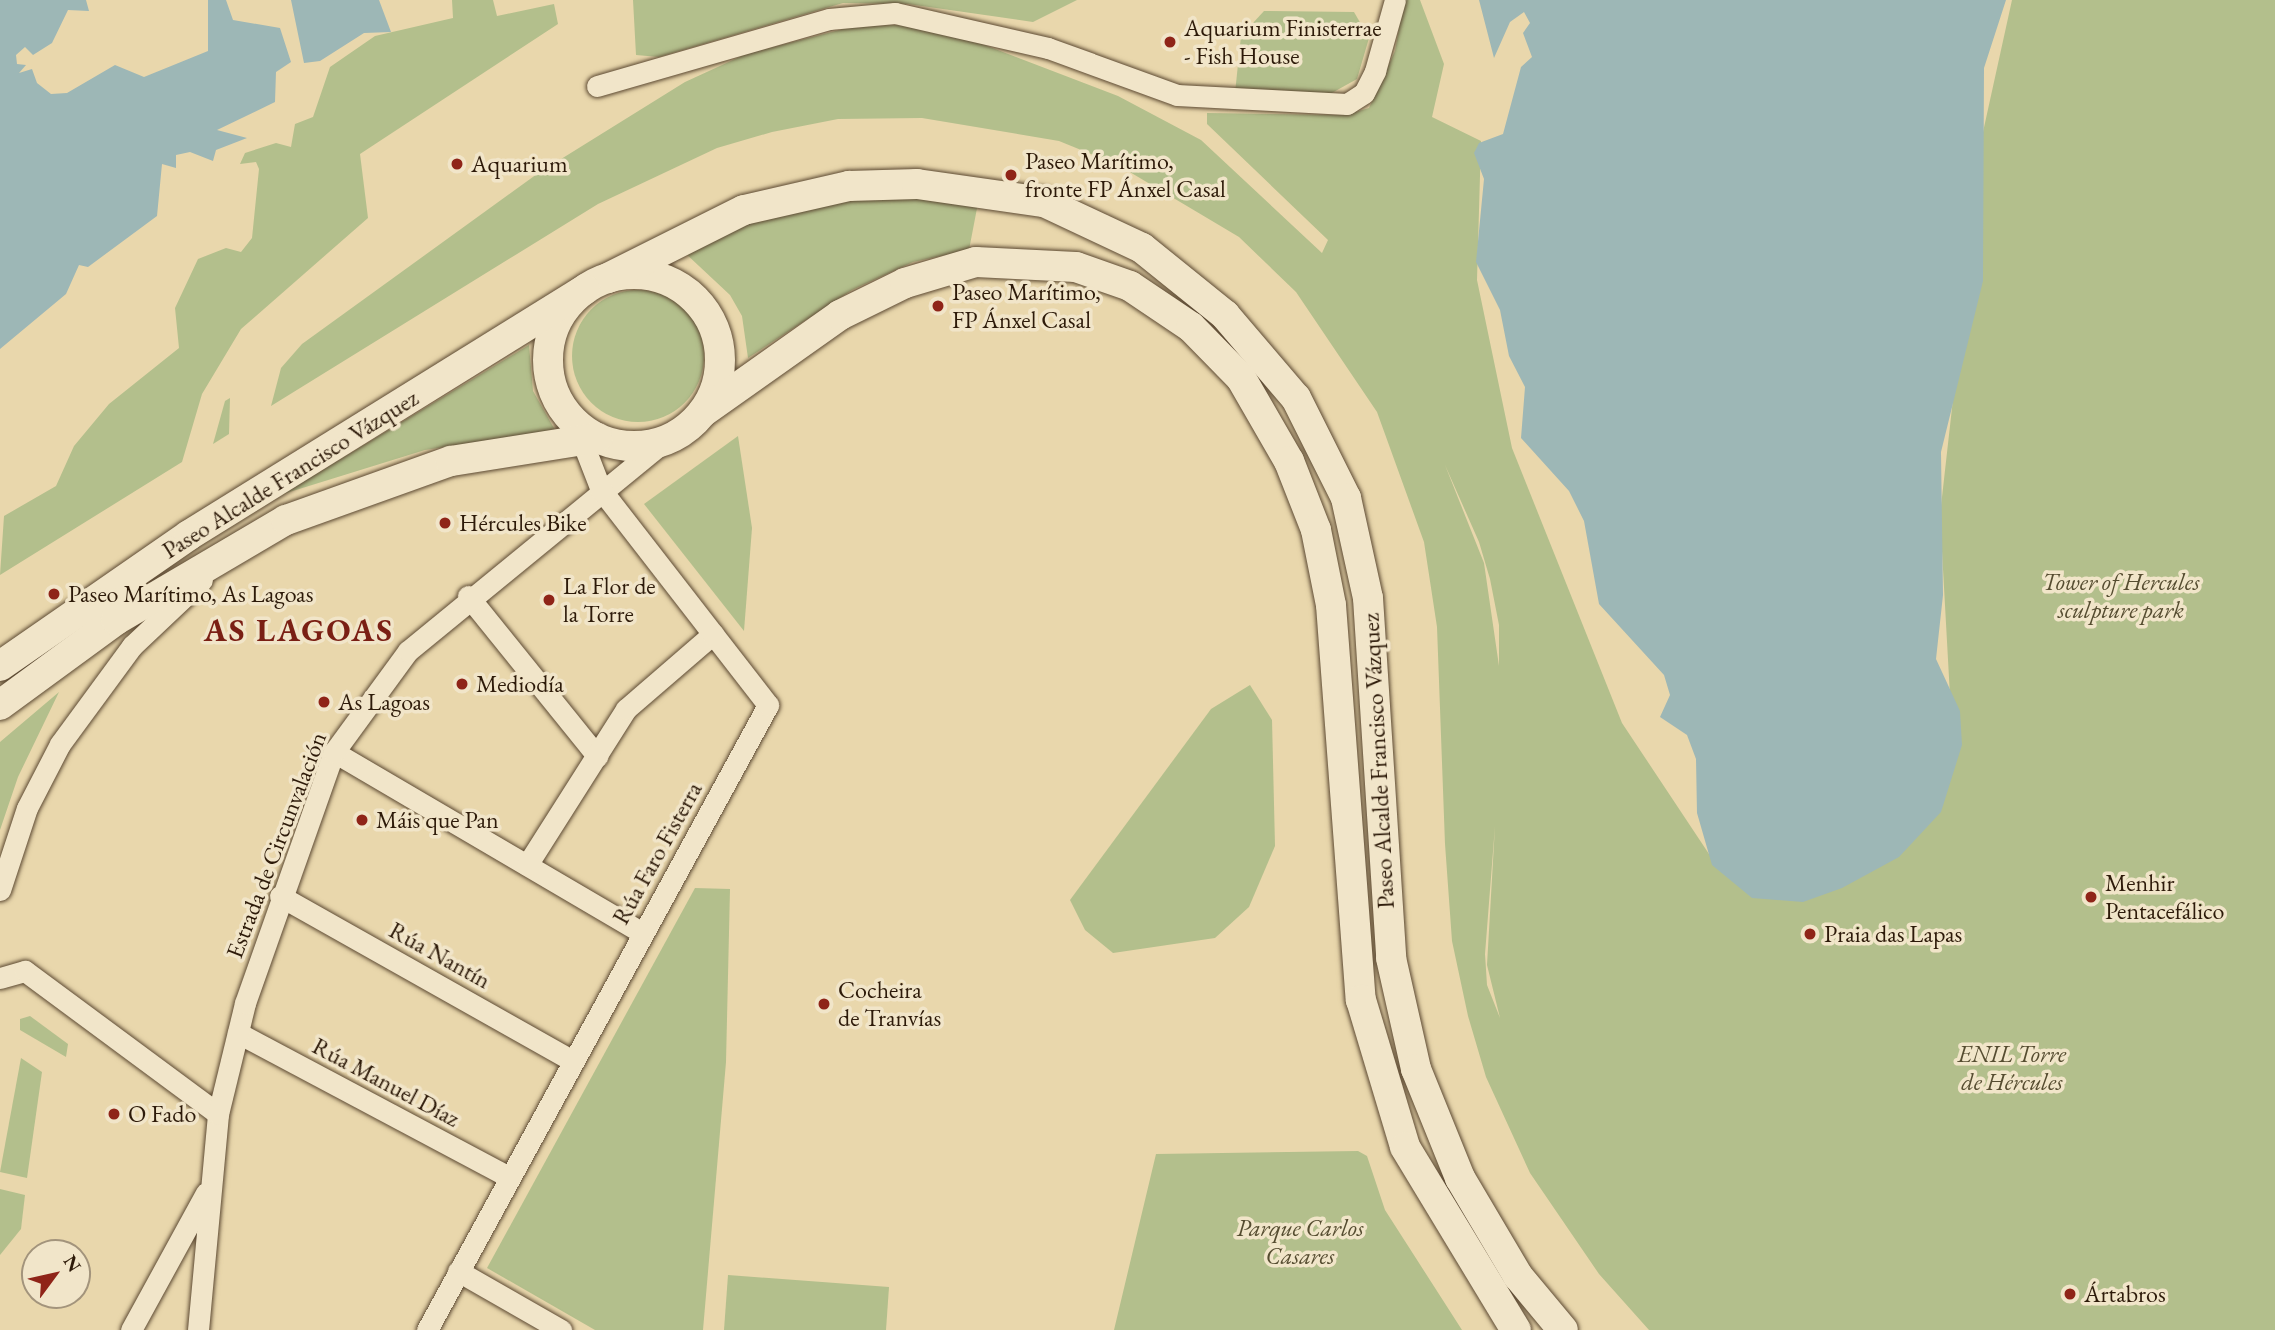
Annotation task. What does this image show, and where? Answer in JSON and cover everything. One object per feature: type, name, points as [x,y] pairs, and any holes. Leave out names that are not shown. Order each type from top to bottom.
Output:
[{"type":"main road","name":"Paseo Alcalde Francisco Vázquez","points":[[0,666],[189,535],[596,283],[744,210],[849,186],[917,184],[1044,202],[1142,248],[1226,315],[1296,398],[1346,498],[1368,598],[1379,702],[1380,840],[1391,958],[1416,1069],[1460,1178],[1518,1276],[1563,1330]]},
{"type":"main road","name":"Paseo Alcalde Francisco Vázquez","points":[[703,412],[840,315],[905,283],[976,262],[1076,267],[1130,286],[1191,327],[1241,378],[1289,461],[1316,530],[1331,606],[1362,1000],[1405,1147],[1516,1330]]},
{"type":"main road","points":[[661,278],[704,310],[720,361],[703,412],[666,440],[642,446],[584,434],[555,391],[548,354],[560,317],[596,283],[661,278]]},
{"type":"main road","name":"Paseo Alcalde Francisco Vázquez","points":[[0,705],[116,620],[235,547],[332,500],[438,465],[584,434]]},
{"type":"street","points":[[597,86],[829,19],[895,13],[1036,44],[1207,101],[1347,104],[1364,93],[1376,71],[1395,0]]},
{"type":"street","name":"Rúa Faro Fisterra","points":[[427,1330],[768,705],[601,490],[584,434]]},
{"type":"street","name":"Estrada de Circunvalación","points":[[198,1330],[218,1114],[238,1033],[280,895],[334,752],[363,704],[408,651],[468,596],[666,440]]},
{"type":"street","name":"Paseo Alcalde Francisco Vázquez","points":[[0,890],[27,808],[60,744],[132,646],[235,547]]},
{"type":"street","points":[[468,596],[597,756]]},
{"type":"street","points":[[527,865],[626,709],[713,634]]},
{"type":"street","points":[[334,752],[643,933]]},
{"type":"street","name":"Rúa Nantín","points":[[280,895],[573,1061]]},
{"type":"street","points":[[0,978],[25,971],[218,1114]]},
{"type":"street","name":"Rúa Manuel Díaz","points":[[238,1033],[509,1177]]},
{"type":"street","points":[[131,1330],[210,1185]]},
{"type":"street","points":[[458,1271],[561,1330]]},
{"type":"green space","points":[[452,0],[493,0],[497,16],[554,4],[558,24],[360,154],[368,218],[241,329],[202,394],[182,462],[0,575],[4,516],[56,486],[74,446],[109,404],[179,348],[175,308],[198,259],[226,248],[241,252],[252,238],[259,169],[256,162],[240,164],[245,153],[276,143],[291,147],[295,124],[313,117],[330,67],[375,36],[453,18]]},
{"type":"green space","points":[[633,0],[1077,0],[1033,22],[908,4],[843,3],[659,57],[636,55]]},
{"type":"green space","name":"ENIL Torre de Hércules","points":[[1404,0],[1420,0],[1444,64],[1432,117],[1481,141],[1477,280],[1512,448],[1622,723],[1709,854],[1952,732],[1940,515],[1983,132],[2012,0],[2275,0],[2275,1330],[1649,1330],[1599,1274],[1530,1173],[1486,1077],[1468,1016],[1452,941],[1445,844],[1437,627],[1424,542],[1377,412],[1296,292],[1239,237],[1118,165],[1059,141],[922,118],[838,119],[772,132],[717,148],[598,204],[271,406],[281,368],[302,344],[537,174],[685,82],[746,54],[855,26],[897,25],[961,36],[1118,96],[1201,140],[1322,253],[1328,240],[1207,124],[1207,113],[1345,115],[1369,108],[1395,51]],"holes":[[[1445,465],[1479,542],[1490,579],[1499,625],[1499,666],[1484,563]],[[1495,826],[1487,965],[1500,1018],[1487,985],[1485,954]]]},
{"type":"green space","points":[[1264,11],[1354,12],[1369,38],[1357,79],[1330,94],[1235,93],[1241,36]]},
{"type":"green space","points":[[904,197],[978,203],[969,250],[913,262],[852,290],[748,358],[742,316],[730,295],[684,252],[723,231],[823,201]]},
{"type":"green space","points":[[638,290],[663,295],[685,309],[699,331],[704,356],[699,381],[685,403],[663,417],[638,422],[613,417],[591,403],[577,381],[572,356],[577,331],[591,309],[613,295]]},
{"type":"green space","points":[[529,345],[533,391],[555,430],[425,450],[283,494]]},
{"type":"green space","points":[[230,398],[229,434],[213,444],[225,401]]},
{"type":"green space","points":[[738,436],[752,528],[744,631],[644,504]]},
{"type":"green space","points":[[1250,685],[1272,720],[1275,846],[1249,907],[1215,938],[1113,953],[1085,930],[1070,900],[1211,709]]},
{"type":"green space","points":[[59,692],[18,777],[0,830],[0,742]]},
{"type":"green space","points":[[695,888],[730,889],[726,1062],[703,1330],[595,1330],[487,1268]]},
{"type":"green space","points":[[30,1016],[68,1044],[66,1057],[20,1030],[20,1019]]},
{"type":"green space","points":[[21,1058],[42,1072],[27,1178],[0,1172]]},
{"type":"green space","name":"Parque Carlos Casares","points":[[1358,1151],[1367,1156],[1385,1210],[1462,1330],[1114,1330],[1156,1154]]},
{"type":"green space","points":[[0,1189],[25,1195],[21,1229],[0,1255]]},
{"type":"green space","points":[[728,1275],[889,1287],[886,1330],[724,1330]]},
{"type":"water","points":[[0,0],[86,0],[89,11],[68,10],[52,43],[33,55],[25,47],[16,55],[17,64],[26,65],[19,73],[32,69],[37,83],[51,94],[67,93],[115,65],[144,77],[208,51],[208,0],[226,0],[233,20],[280,28],[291,62],[276,72],[275,102],[217,130],[247,138],[216,150],[213,161],[190,152],[176,155],[176,168],[162,164],[157,216],[88,267],[79,265],[66,294],[0,349]]},
{"type":"water","points":[[291,0],[379,0],[391,32],[364,33],[320,61],[304,63]]},
{"type":"water","points":[[1479,0],[2006,0],[1984,68],[1983,281],[1941,452],[1943,595],[1936,659],[1960,711],[1962,745],[1941,812],[1899,857],[1842,888],[1803,902],[1752,898],[1712,865],[1697,813],[1696,759],[1687,735],[1660,717],[1670,695],[1664,675],[1599,604],[1584,521],[1569,491],[1521,438],[1525,387],[1509,356],[1500,310],[1476,262],[1484,179],[1474,153],[1479,143],[1503,134],[1521,67],[1532,57],[1523,33],[1530,23],[1524,12],[1510,22],[1494,58]]},
{"type":"place","name":"Aquarium Finisterrae - Fish House","points":[[1170,42]]},
{"type":"place","name":"Aquarium","points":[[457,164]]},
{"type":"place","name":"Paseo Marítimo, fronte FP Ánxel Casal","points":[[1011,175]]},
{"type":"place","name":"Paseo Marítimo, FP Ánxel Casal","points":[[938,306]]},
{"type":"place","name":"Hércules Bike","points":[[445,523]]},
{"type":"place","name":"Paseo Marítimo, As Lagoas","points":[[54,594]]},
{"type":"place","name":"La Flor de la Torre","points":[[549,600]]},
{"type":"place","name":"Mediodía","points":[[462,684]]},
{"type":"place","name":"As Lagoas","points":[[324,702]]},
{"type":"place","name":"Máis que Pan","points":[[362,820]]},
{"type":"place","name":"Menhir Pentacefálico","points":[[2091,897]]},
{"type":"place","name":"Praia das Lapas","points":[[1810,934]]},
{"type":"place","name":"Cocheira de Tranvías","points":[[824,1004]]},
{"type":"place","name":"O Fado","points":[[114,1114]]},
{"type":"place","name":"Ártabros","points":[[2070,1294]]},
{"type":"district","name":"AS LAGOAS","points":[[299,630]]},
{"type":"park label","name":"Tower of Hercules sculpture park","points":[[2121,596]]}]
